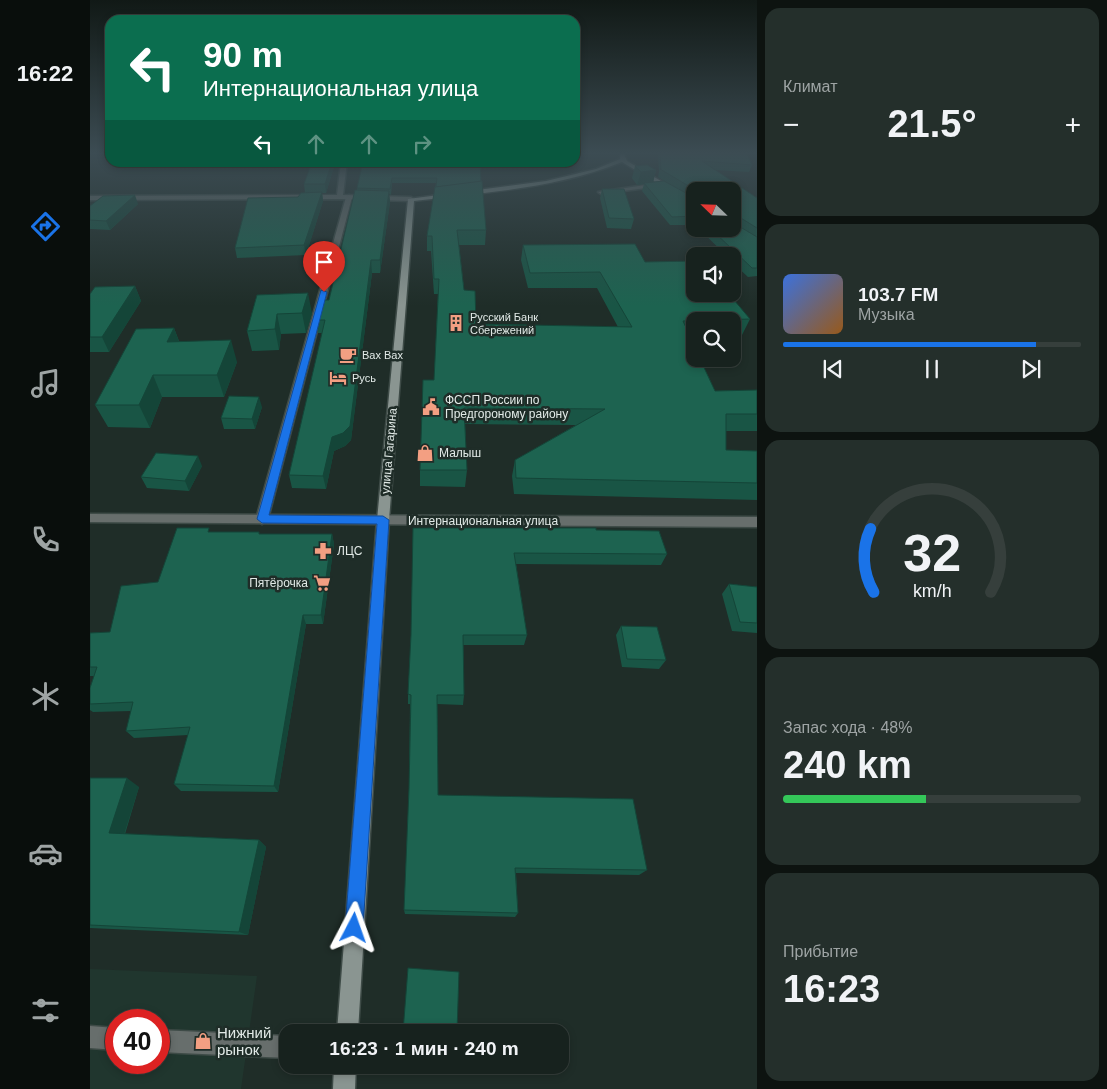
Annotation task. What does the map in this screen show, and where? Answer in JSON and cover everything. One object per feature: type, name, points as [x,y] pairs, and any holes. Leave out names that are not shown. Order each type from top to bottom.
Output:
[{"type":"street","points":[[262,519],[343,205]]},
{"type":"street","name":"улица Гагарина","points":[[348,1024],[383,520],[410,205]]},
{"type":"street","name":"Интернациональная улица","points":[[90,518],[757,522]]},
{"type":"street","points":[[90,1037],[105,1038]]},
{"type":"street","points":[[170,1042],[279,1047]]},
{"type":"street","points":[[344,1089],[345,1074]]},
{"type":"shaded area","name":"Нижний рынок","points":[[90,969],[257,976],[241,1089],[90,1089]]},
{"type":"building","points":[[124,205],[106,221],[90,220],[90,206]]},
{"type":"building","points":[[246,205],[318,205],[304,245],[235,248]]},
{"type":"building","points":[[351,205],[387,205],[380,260],[371,260],[350,426],[343,433],[332,437],[323,476],[289,475],[325,320],[316,320],[322,300],[329,300]]},
{"type":"building","points":[[432,205],[484,205],[486,230],[457,230],[464,290],[475,291],[476,324],[632,327],[600,272],[530,273],[523,245],[635,244],[645,262],[686,261],[686,302],[736,302],[750,319],[741,319],[741,312],[686,312],[686,321],[683,321],[686,328],[686,367],[704,367],[715,391],[757,390],[757,414],[726,414],[726,450],[757,451],[757,483],[516,478],[515,460],[605,409],[464,408],[467,470],[420,470],[423,380],[434,380],[439,279],[434,279],[432,236],[427,236]]},
{"type":"building","points":[[606,205],[629,205],[634,219],[609,218]]},
{"type":"building","points":[[662,205],[686,205],[686,216],[672,217]]},
{"type":"building","points":[[741,205],[757,205],[757,228],[741,218]]},
{"type":"building","points":[[741,227],[757,237],[757,268],[752,268],[741,258],[741,247],[730,247],[720,238],[741,238]]},
{"type":"building","points":[[135,286],[102,337],[90,337],[90,294],[95,287]]},
{"type":"building","points":[[308,293],[302,313],[277,314],[275,329],[247,331],[257,295]]},
{"type":"building","points":[[174,328],[167,342],[231,340],[217,375],[153,375],[139,405],[95,405],[136,329]]},
{"type":"building","points":[[229,396],[259,397],[252,419],[221,418]]},
{"type":"building","points":[[156,453],[198,456],[185,481],[141,477]]},
{"type":"building","points":[[177,528],[209,528],[208,532],[259,532],[259,534],[332,534],[321,615],[303,615],[274,786],[174,784],[190,727],[126,731],[133,702],[90,704],[90,688],[97,667],[90,667],[90,633],[110,632],[121,586],[158,582]]},
{"type":"building","points":[[413,528],[596,528],[596,530],[659,531],[667,554],[514,553],[527,635],[463,635],[464,695],[437,695],[438,795],[633,799],[647,870],[515,868],[518,913],[404,910],[409,789],[411,695],[408,694]]},
{"type":"building","points":[[729,584],[757,587],[757,623],[740,622]]},
{"type":"building","points":[[621,626],[657,627],[666,660],[627,659]]},
{"type":"building","points":[[90,778],[127,778],[109,833],[259,840],[239,932],[90,925]]},
{"type":"building","points":[[408,968],[459,972],[457,1024],[404,1024]]},
{"type":"place","name":"Русский Банк Сбережений","points":[[456,323]]},
{"type":"place","name":"Вах Вах","points":[[348,355]]},
{"type":"place","name":"Русь","points":[[338,378]]},
{"type":"place","name":"ФССП России по Предгороному району","points":[[431,407]]},
{"type":"place","name":"Малыш","points":[[425,453]]},
{"type":"place","name":"ЛЦС","points":[[323,551]]},
{"type":"place","name":"Пятёрочка","points":[[322,583]]},
{"type":"place","name":"Нижний рынок","points":[[203,1041]]},
{"type":"route","points":[[324,292],[262,519],[383,520],[354,928]]}]
